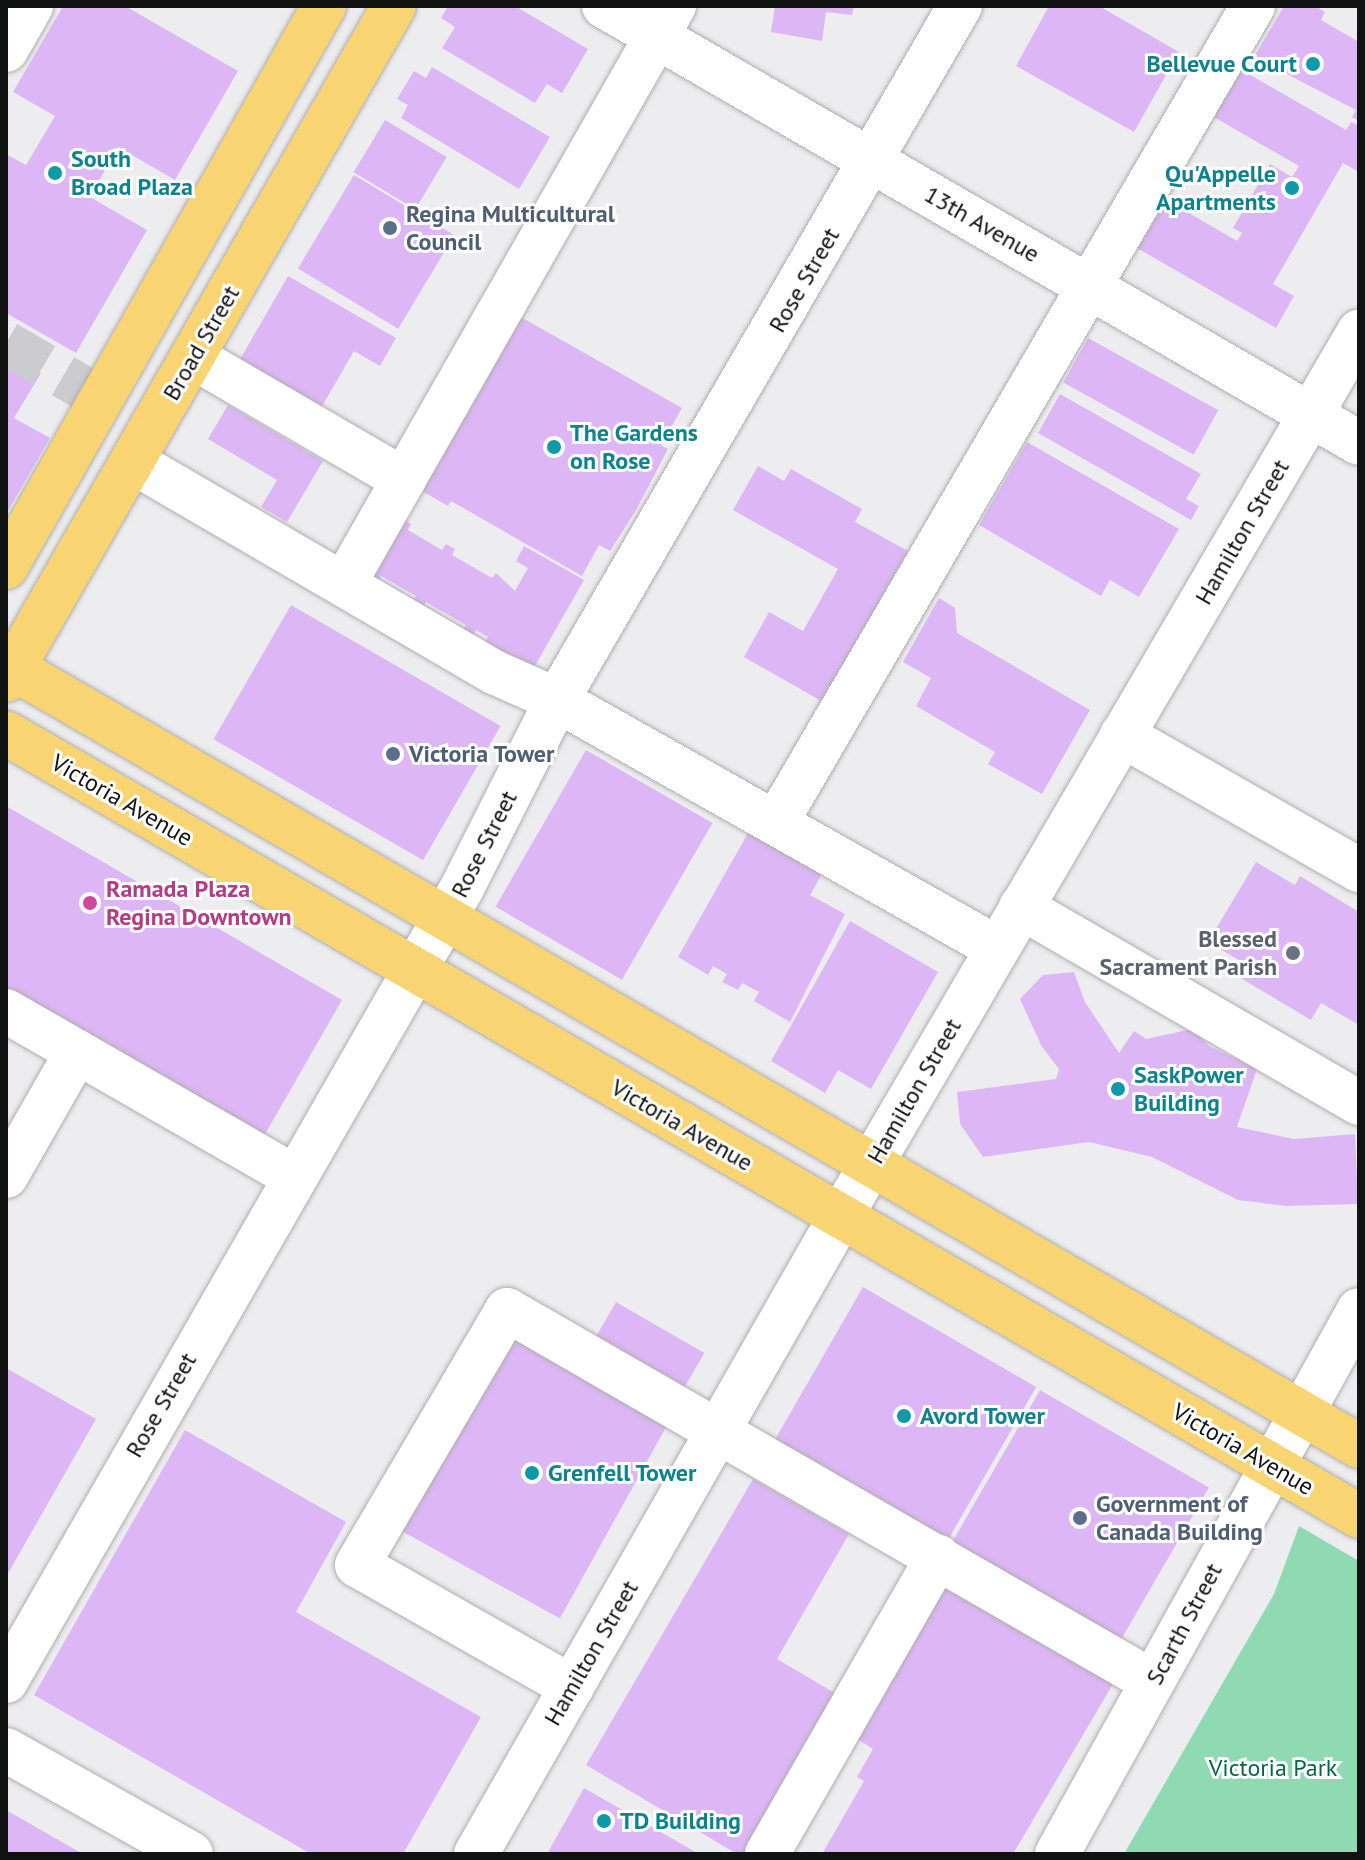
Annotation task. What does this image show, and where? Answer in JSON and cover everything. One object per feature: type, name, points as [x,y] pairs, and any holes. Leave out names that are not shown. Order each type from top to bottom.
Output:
[{"type":"main road","points":[[6,567],[324,6]]},
{"type":"main road","name":"Broad Street","points":[[8,671],[133,462],[394,6]]},
{"type":"main road","points":[[8,671],[446,916],[1359,1446]]},
{"type":"main road","name":"Victoria Avenue","points":[[6,733],[1359,1516]]},
{"type":"street","points":[[6,50],[31,6]]},
{"type":"street","name":"13th Avenue","points":[[604,6],[666,21],[872,161],[1359,443]]},
{"type":"street","name":"Rose Street","points":[[6,1681],[293,1176],[446,916],[557,700],[960,6]]},
{"type":"street","points":[[777,821],[1253,6]]},
{"type":"street","points":[[344,584],[666,21]]},
{"type":"street","name":"Hamilton Street","points":[[476,1854],[841,1216],[1359,332]]},
{"type":"street","points":[[193,357],[404,480]]},
{"type":"street","points":[[133,462],[494,672],[557,700],[777,821],[997,948]]},
{"type":"street","points":[[1122,735],[1359,870]]},
{"type":"street","points":[[1021,907],[1359,1103]]},
{"type":"street","points":[[6,1011],[293,1176]]},
{"type":"street","points":[[6,1176],[77,1052]]},
{"type":"street","points":[[572,1687],[357,1565],[507,1310],[1153,1682]]},
{"type":"street","name":"Scarth Street","points":[[1057,1854],[1270,1464],[1359,1310]]},
{"type":"street","points":[[767,1854],[938,1557]]},
{"type":"street","points":[[6,1750],[187,1853]]},
{"type":"green space","name":"Victoria Park","points":[[1299,1526],[1359,1561],[1359,1854],[1124,1854],[1274,1594]]},
{"type":"building","name":"South Broad Plaza","points":[[63,6],[125,6],[238,71],[175,180],[118,147],[90,197],[147,230],[76,353],[6,313],[6,154],[26,165],[55,116],[13,92]]},
{"type":"building","points":[[448,6],[515,6],[588,49],[562,93],[547,84],[535,103],[442,48],[455,27],[441,18]]},
{"type":"building","points":[[775,6],[854,6],[852,15],[826,12],[822,41],[771,32]]},
{"type":"building","points":[[1049,6],[1099,6],[1179,52],[1134,132],[1016,66]]},
{"type":"building","name":"Bellevue Court","points":[[1284,6],[1315,6],[1325,12],[1321,20],[1359,42],[1359,121],[1352,117],[1356,110],[1254,57]]},
{"type":"building","points":[[432,67],[550,137],[519,189],[401,118],[408,105],[397,99],[414,71],[426,78]]},
{"type":"building","name":"Qu'Appelle Apartments","points":[[1240,69],[1346,130],[1351,122],[1359,126],[1359,172],[1343,163],[1273,284],[1294,296],[1276,328],[1137,248],[1165,199],[1237,241],[1242,233],[1233,228],[1270,164],[1292,177],[1299,166],[1212,116]]},
{"type":"building","points":[[385,120],[447,157],[415,209],[354,172]]},
{"type":"building","points":[[354,175],[454,235],[398,329],[298,268]]},
{"type":"building","points":[[288,276],[396,338],[380,366],[354,351],[317,415],[231,375]]},
{"type":"building","name":"The Gardens on Rose","points":[[519,316],[682,408],[661,445],[668,449],[636,510],[610,551],[599,545],[582,576],[451,501],[448,506],[420,490]]},
{"type":"building","points":[[1088,338],[1218,410],[1194,455],[1063,383]]},
{"type":"building","points":[[6,353],[41,373],[14,418],[50,438],[6,514]]},
{"type":"building","points":[[1060,394],[1201,474],[1186,499],[1199,506],[1191,520],[1038,433]]},
{"type":"building","points":[[228,405],[323,461],[287,522],[261,507],[277,480],[208,439]]},
{"type":"building","points":[[1027,442],[1179,529],[1139,597],[1110,580],[1101,596],[979,525]]},
{"type":"building","points":[[758,466],[784,481],[791,469],[862,509],[855,522],[908,551],[823,702],[744,657],[769,612],[803,631],[838,569],[733,510]]},
{"type":"building","points":[[401,518],[411,524],[408,530],[442,550],[446,544],[455,549],[452,555],[492,578],[496,573],[515,591],[528,568],[516,561],[524,546],[584,580],[532,671],[484,643],[488,637],[476,630],[473,636],[462,630],[466,625],[426,602],[423,607],[412,602],[416,596],[381,576],[378,581],[368,576]]},
{"type":"building","points":[[939,598],[955,608],[957,633],[1090,710],[1042,794],[988,764],[995,752],[916,706],[931,678],[903,662]]},
{"type":"building","name":"Victoria Tower","points":[[291,605],[501,726],[423,860],[214,739]]},
{"type":"building","points":[[586,750],[712,823],[622,980],[496,907]]},
{"type":"building","name":"Ramada Plaza Regina Downtown","points":[[6,806],[342,1000],[256,1150],[6,1006]]},
{"type":"building","points":[[748,833],[822,874],[810,895],[845,914],[790,1022],[754,1001],[759,992],[742,983],[738,990],[722,982],[727,974],[713,966],[708,975],[678,957]]},
{"type":"building","name":"Blessed Sacrament Parish","points":[[1256,862],[1295,885],[1300,876],[1359,912],[1359,1025],[1321,1003],[1311,1020],[1239,977],[1247,965],[1208,942]]},
{"type":"building","points":[[850,921],[938,972],[871,1089],[838,1070],[825,1093],[771,1061]]},
{"type":"building","name":"SaskPower Building","points":[[1074,972],[1085,1002],[1119,1053],[1134,1031],[1146,1039],[1192,1029],[1209,1046],[1257,1069],[1237,1127],[1294,1139],[1355,1134],[1358,1204],[1285,1206],[1238,1200],[1152,1157],[1089,1142],[983,1157],[960,1124],[957,1092],[1056,1079],[1059,1069],[1042,1047],[1020,999],[1043,975]]},
{"type":"building","name":"Avord Tower","points":[[863,1287],[1036,1387],[946,1544],[772,1444]]},
{"type":"building","points":[[616,1302],[704,1353],[679,1397],[590,1346]]},
{"type":"building","name":"Grenfell Tower","points":[[506,1328],[670,1419],[560,1619],[395,1527]]},
{"type":"building","points":[[6,1368],[96,1419],[6,1577]]},
{"type":"building","name":"Government of Canada Building","points":[[1040,1390],[1209,1488],[1117,1646],[948,1548]]},
{"type":"building","points":[[185,1430],[346,1522],[296,1612],[481,1717],[403,1854],[311,1854],[34,1695]]},
{"type":"building","points":[[753,1479],[849,1534],[777,1659],[845,1699],[754,1854],[737,1854],[586,1765]]},
{"type":"building","points":[[942,1584],[1113,1684],[1013,1854],[822,1854],[864,1781],[857,1777],[873,1749],[852,1736]]},
{"type":"building","name":"TD Building","points":[[584,1788],[699,1854],[547,1854]]},
{"type":"building","points":[[6,1810],[83,1854],[6,1854]]},
{"type":"tunnel","points":[[6,343],[101,398]]},
{"type":"place","name":"Bellevue Court","points":[[1313,64]]},
{"type":"place","name":"South Broad Plaza","points":[[55,173]]},
{"type":"place","name":"Qu'Appelle Apartments","points":[[1292,188]]},
{"type":"place","name":"Regina Multicultural Council","points":[[390,228]]},
{"type":"place","name":"The Gardens on Rose","points":[[554,447]]},
{"type":"place","name":"Victoria Tower","points":[[393,754]]},
{"type":"place","name":"Ramada Plaza Regina Downtown","points":[[90,903]]},
{"type":"place","name":"Blessed Sacrament Parish","points":[[1293,953]]},
{"type":"place","name":"SaskPower Building","points":[[1118,1089]]},
{"type":"place","name":"Avord Tower","points":[[904,1416]]},
{"type":"place","name":"Grenfell Tower","points":[[532,1473]]},
{"type":"place","name":"Government of Canada Building","points":[[1080,1518]]},
{"type":"place","name":"TD Building","points":[[604,1821]]}]
